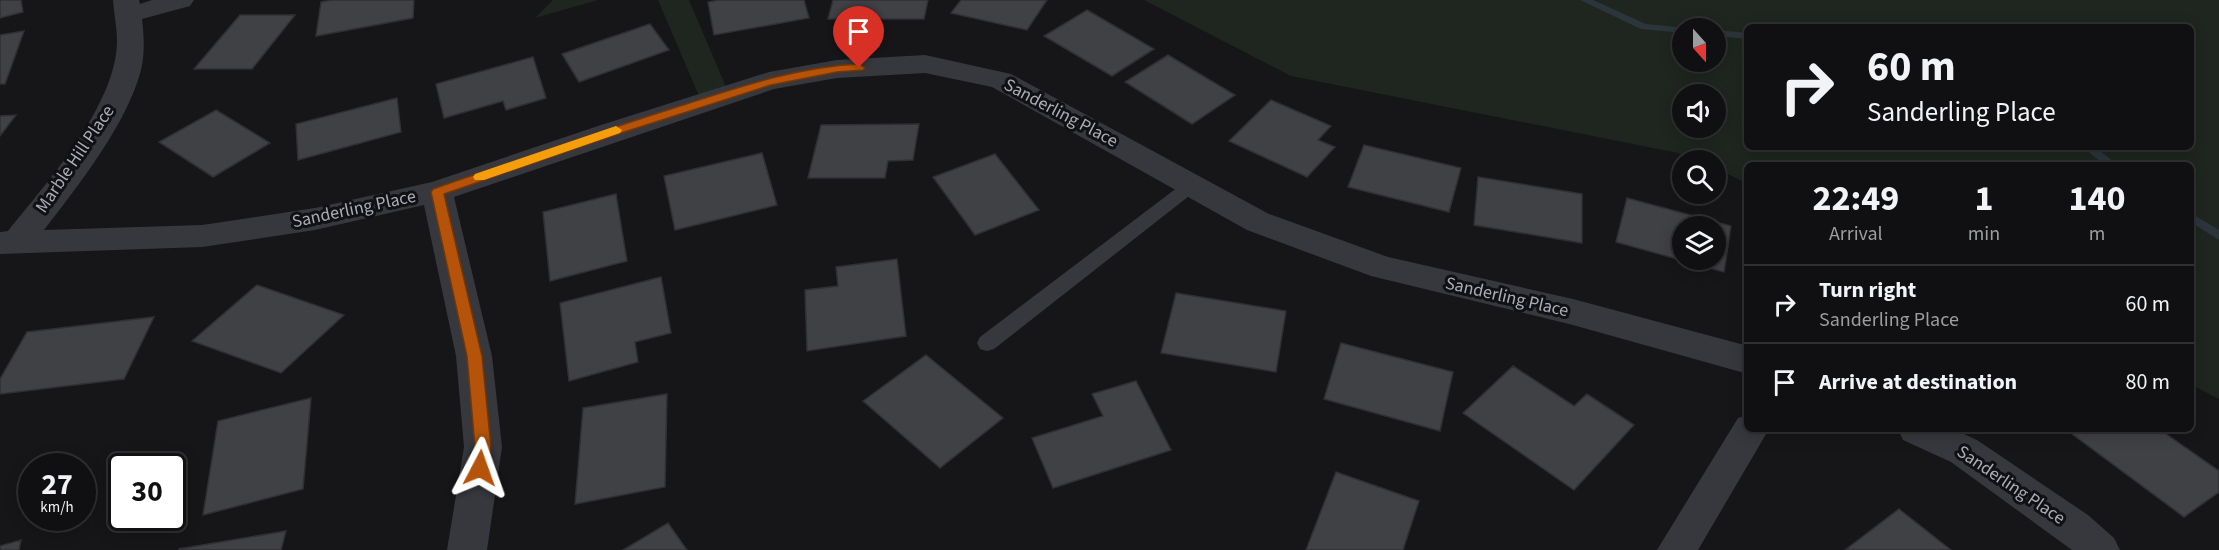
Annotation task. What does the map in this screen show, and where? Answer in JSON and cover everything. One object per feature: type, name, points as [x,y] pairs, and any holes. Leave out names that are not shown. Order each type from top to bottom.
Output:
[{"type":"street","points":[[127,7],[181,0]]},
{"type":"street","name":"Marble Hill Place","points":[[8,242],[62,185],[105,121],[128,70],[131,42],[127,7]]},
{"type":"street","name":"Sanderling Place","points":[[8,242],[202,236],[315,219],[437,192],[610,132],[769,81],[837,69],[925,64],[1001,80],[1258,222],[1383,268],[1573,312],[1744,359]]},
{"type":"street","points":[[437,192],[474,356],[483,447],[467,550]]},
{"type":"street","points":[[1677,550],[1749,432]]},
{"type":"street","name":"Sanderling Place","points":[[1923,432],[1965,451],[2074,527],[2100,550]]},
{"type":"lane","points":[[987,343],[1192,185]]},
{"type":"shaded area","points":[[553,0],[598,0],[535,18]]},
{"type":"shaded area","points":[[658,0],[689,0],[729,94],[702,103]]},
{"type":"shaded area","points":[[1144,0],[2219,0],[2219,399],[2194,386],[2194,162],[1744,162],[1744,182],[1726,174],[1726,150],[1672,150],[1672,152],[1291,76]]},
{"type":"building","points":[[0,0],[21,0],[23,12],[0,18]]},
{"type":"building","points":[[414,0],[413,18],[316,36],[321,2]]},
{"type":"building","points":[[804,0],[809,18],[714,35],[708,2]]},
{"type":"building","points":[[833,0],[928,0],[924,19],[828,19]]},
{"type":"building","points":[[961,0],[1047,0],[1027,30],[951,13]]},
{"type":"building","points":[[1087,10],[1154,49],[1112,76],[1044,36]]},
{"type":"building","points":[[240,15],[295,15],[252,69],[194,69]]},
{"type":"building","points":[[650,24],[669,50],[579,82],[562,54]]},
{"type":"building","points":[[24,31],[5,84],[0,84],[0,35]]},
{"type":"building","points":[[1168,55],[1235,95],[1192,124],[1125,82]]},
{"type":"building","points":[[533,57],[546,98],[506,110],[503,101],[444,118],[436,84]]},
{"type":"building","points":[[397,98],[401,132],[298,160],[296,124]]},
{"type":"building","points":[[1271,100],[1331,126],[1318,140],[1335,147],[1307,177],[1229,141]]},
{"type":"building","points":[[216,110],[270,143],[213,177],[159,142]]},
{"type":"building","points":[[16,115],[0,136],[0,116]]},
{"type":"building","points":[[919,124],[913,160],[888,161],[885,178],[808,178],[821,125]]},
{"type":"building","points":[[1364,145],[1461,168],[1449,212],[1348,187]]},
{"type":"building","points":[[762,153],[777,205],[675,230],[664,176]]},
{"type":"building","points":[[995,154],[1039,210],[975,235],[933,177]]},
{"type":"building","points":[[1478,177],[1582,194],[1582,243],[1474,225]]},
{"type":"building","points":[[616,194],[627,261],[550,281],[543,212]]},
{"type":"building","points":[[1627,198],[1694,216],[1672,216],[1672,258],[1616,242]]},
{"type":"building","points":[[1726,225],[1731,226],[1726,259]]},
{"type":"building","points":[[897,259],[906,336],[807,351],[805,290],[838,286],[836,267]]},
{"type":"building","points":[[661,277],[671,333],[635,342],[638,362],[569,381],[560,303]]},
{"type":"building","points":[[257,285],[344,315],[281,373],[192,341]]},
{"type":"building","points":[[1176,293],[1286,311],[1276,372],[1161,353]]},
{"type":"building","points":[[154,317],[124,379],[0,394],[0,379],[27,332]]},
{"type":"building","points":[[1341,343],[1453,372],[1440,431],[1324,399]]},
{"type":"building","points":[[926,355],[1003,418],[940,468],[863,401]]},
{"type":"building","points":[[1513,366],[1574,406],[1587,394],[1634,425],[1574,490],[1463,413]]},
{"type":"building","points":[[1136,381],[1171,450],[1053,488],[1032,438],[1103,416],[1092,394]]},
{"type":"building","points":[[667,394],[665,487],[575,504],[583,408]]},
{"type":"building","points":[[311,398],[303,489],[203,515],[218,421]]},
{"type":"building","points":[[2069,432],[2163,432],[2219,471],[2219,492],[2184,517]]},
{"type":"building","points":[[1336,472],[1419,501],[1403,550],[1306,550]]},
{"type":"building","points":[[1899,509],[1951,550],[1845,550]]},
{"type":"building","points":[[668,523],[687,550],[623,550]]},
{"type":"building","points":[[286,531],[281,550],[179,550],[179,549]]},
{"type":"building","points":[[21,540],[19,550],[0,550],[0,546]]},
{"type":"waterway","points":[[1585,0],[1644,27],[1672,29]]},
{"type":"waterway","points":[[1726,34],[1744,36]]},
{"type":"waterway","points":[[2091,150],[2109,162]]},
{"type":"waterway","points":[[2194,219],[2219,236]]},
{"type":"slow traffic","points":[[479,177],[616,130]]},
{"type":"route","points":[[480,468],[483,447],[474,356],[437,192],[610,132],[769,81],[837,69],[859,68]]}]
